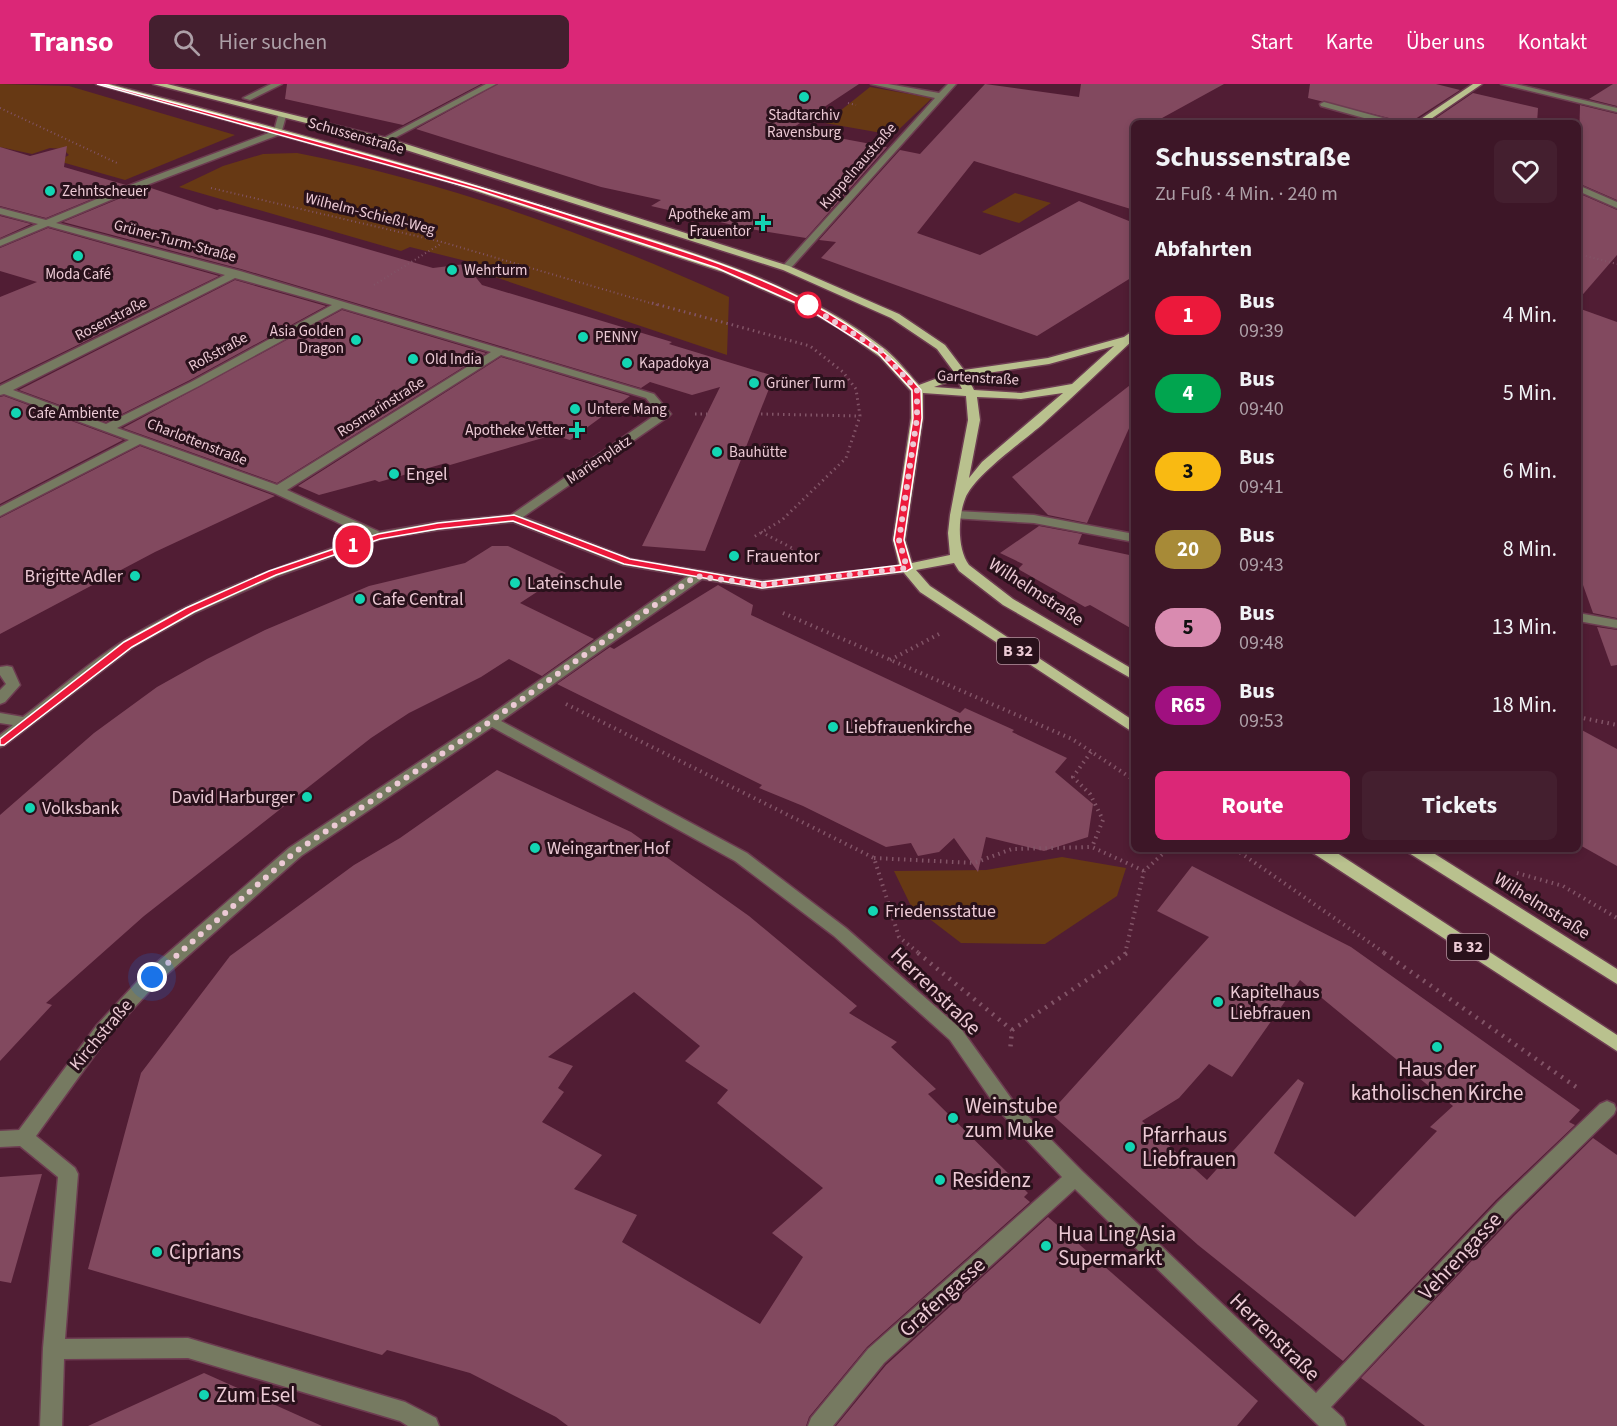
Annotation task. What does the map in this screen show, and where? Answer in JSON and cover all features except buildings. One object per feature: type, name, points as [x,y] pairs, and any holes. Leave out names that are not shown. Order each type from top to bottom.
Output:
[{"type":"main road","name":"Schussenstraße","points":[[100,84],[481,188],[720,266],[808,305],[840,325],[881,351],[917,390]]},
{"type":"main road","name":"Schussenstraße","points":[[157,84],[384,141],[786,268],[895,316],[941,347],[960,374],[971,395],[974,420],[956,515],[954,533],[957,558]]},
{"type":"main road","points":[[1424,120],[1478,84]]},
{"type":"main road","name":"Gartenstraße","points":[[917,390],[960,374],[1049,361],[1130,336]]},
{"type":"main road","name":"Gartenstraße","points":[[917,390],[971,395],[1021,396],[1077,387],[1130,336]]},
{"type":"main road","points":[[959,497],[986,465],[1077,387]]},
{"type":"main road","name":"B 32","points":[[917,390],[917,418],[899,540],[907,568],[926,589],[1131,726]]},
{"type":"main road","points":[[907,568],[957,558]]},
{"type":"main road","name":"Wilhelmstraße","points":[[957,558],[964,568],[1008,602],[1131,674]]},
{"type":"main road","name":"B 32","points":[[1324,852],[1617,1044]]},
{"type":"main road","name":"Wilhelmstraße","points":[[1420,852],[1617,977]]},
{"type":"street","points":[[247,98],[278,84]]},
{"type":"street","points":[[384,141],[492,84]]},
{"type":"street","points":[[875,84],[940,96]]},
{"type":"street","name":"Kuppelnaustraße","points":[[786,268],[952,84]]},
{"type":"street","points":[[1505,84],[1617,110]]},
{"type":"street","points":[[1323,104],[1380,120]]},
{"type":"street","points":[[0,243],[278,132],[282,116]]},
{"type":"street","points":[[1581,189],[1588,191],[1601,201],[1617,205]]},
{"type":"street","name":"Grüner-Turm-Straße","points":[[0,211],[236,273],[650,396]]},
{"type":"street","name":"Rosenstraße","points":[[1,390],[236,273]]},
{"type":"street","name":"Roßstraße","points":[[109,427],[195,384],[341,304]]},
{"type":"street","name":"Rosmarinstraße","points":[[278,490],[501,350]]},
{"type":"street","name":"Charlottenstraße","points":[[1,390],[109,427],[278,490],[378,537]]},
{"type":"street","name":"Marienplatz","points":[[514,518],[665,414],[650,396]]},
{"type":"street","points":[[0,512],[140,439]]},
{"type":"street","points":[[956,515],[1034,519],[1131,537]]},
{"type":"street","name":"Marienplatz","points":[[0,742],[128,644],[190,610],[273,573],[378,537],[438,526],[514,518],[628,562],[696,576],[762,585],[907,568]]},
{"type":"street","name":"Kirchstraße","points":[[24,1138],[103,1030],[152,977],[295,852],[491,721],[696,576]]},
{"type":"street","points":[[1581,617],[1617,624]]},
{"type":"street","points":[[0,671],[7,670],[13,685],[0,699]]},
{"type":"street","points":[[0,718],[25,722]]},
{"type":"street","name":"Herrenstraße","points":[[491,721],[741,856],[840,932],[956,1035],[1006,1106],[1075,1177],[1335,1426]]},
{"type":"street","name":"Vehrengasse","points":[[1316,1408],[1505,1208],[1607,1109]]},
{"type":"street","points":[[0,1139],[24,1138],[68,1174],[54,1348],[51,1426]]},
{"type":"street","name":"Grafengasse","points":[[819,1426],[876,1356],[1075,1177]]},
{"type":"street","points":[[54,1348],[86,1350],[188,1347],[405,1412],[428,1426]]},
{"type":"path","name":"Wilhelm-Schießl-Weg","points":[[0,108],[102,158],[159,178],[266,200],[442,242],[741,329],[810,346],[843,372],[856,389],[860,416]]},
{"type":"path","points":[[341,304],[442,242]]},
{"type":"path","points":[[1581,255],[1617,264]]},
{"type":"path","points":[[752,538],[782,520],[846,458],[860,416],[761,414]]},
{"type":"path","points":[[762,585],[763,604],[1072,739],[1131,778]]},
{"type":"path","points":[[890,660],[942,632]]},
{"type":"path","points":[[536,689],[874,858],[974,863],[1012,849],[1092,847],[1144,871]]},
{"type":"path","points":[[1581,718],[1617,725]]},
{"type":"path","points":[[1091,752],[1073,777],[1090,795],[1103,820],[1092,847]]},
{"type":"path","points":[[1012,1030],[1127,953],[1144,871],[1165,852]]},
{"type":"path","points":[[1239,852],[1607,1109]]},
{"type":"path","points":[[874,858],[899,937],[1012,1030]]},
{"type":"path","points":[[1510,872],[1563,886],[1617,918]]},
{"type":"path","points":[[1006,1106],[1012,1030]]},
{"type":"shaded area","points":[[0,84],[69,86],[235,135],[125,180],[58,161],[69,155],[63,149],[50,148],[32,154],[0,147]]},
{"type":"shaded area","points":[[870,87],[932,98],[893,135],[825,123]]},
{"type":"shaded area","points":[[297,153],[408,179],[517,212],[624,252],[729,297],[727,355],[489,275],[486,266],[410,247],[401,251],[179,187],[223,166],[263,154]]},
{"type":"shaded area","points":[[1015,193],[1051,203],[1019,223],[982,212]]},
{"type":"shaded area","points":[[1062,857],[1126,868],[1117,896],[1045,944],[961,943],[910,904],[894,871],[986,870]]},
{"type":"bus line","name":"1","points":[[0,742],[128,644],[190,610],[273,573],[378,537],[438,526],[514,518],[628,562],[696,576],[762,585],[829,579],[907,568],[899,540],[917,418],[917,390],[881,351],[808,305],[720,266],[481,188],[214,113],[100,84]]},
{"type":"place","name":"Stadtarchiv Ravensburg","points":[[804,97]]},
{"type":"place","name":"Zehntscheuer","points":[[50,191]]},
{"type":"place","name":"Apotheke am Frauentor","points":[[763,223]]},
{"type":"place","name":"Moda Café","points":[[78,256]]},
{"type":"place","name":"Wehrturm","points":[[452,270]]},
{"type":"place","name":"PENNY","points":[[583,337]]},
{"type":"place","name":"Asia Golden Dragon","points":[[356,340]]},
{"type":"place","name":"Old India","points":[[413,359]]},
{"type":"place","name":"Kapadokya","points":[[627,363]]},
{"type":"place","name":"Grüner Turm","points":[[754,383]]},
{"type":"place","name":"Untere Mang","points":[[575,409]]},
{"type":"place","name":"Cafe Ambiente","points":[[16,413]]},
{"type":"place","name":"Apotheke Vetter","points":[[577,430]]},
{"type":"place","name":"Bauhütte","points":[[717,452]]},
{"type":"place","name":"Engel","points":[[394,474]]},
{"type":"place","name":"Frauentor","points":[[734,556]]},
{"type":"place","name":"Brigitte Adler","points":[[135,576]]},
{"type":"place","name":"Lateinschule","points":[[515,583]]},
{"type":"place","name":"Cafe Central","points":[[360,599]]},
{"type":"place","name":"Liebfrauenkirche","points":[[833,727]]},
{"type":"place","name":"David Harburger","points":[[307,797]]},
{"type":"place","name":"Volksbank","points":[[30,808]]},
{"type":"place","name":"Weingartner Hof","points":[[535,848]]},
{"type":"place","name":"Friedensstatue","points":[[873,911]]},
{"type":"place","name":"Kapitelhaus Liebfrauen","points":[[1218,1002]]},
{"type":"place","name":"Haus der katholischen Kirche","points":[[1437,1047]]},
{"type":"place","name":"Weinstube zum Muke","points":[[953,1118]]},
{"type":"place","name":"Pfarrhaus Liebfrauen","points":[[1130,1147]]},
{"type":"place","name":"Residenz","points":[[940,1180]]},
{"type":"place","name":"Hua Ling Asia Supermarkt","points":[[1046,1246]]},
{"type":"place","name":"Ciprians","points":[[157,1252]]},
{"type":"place","name":"Zum Esel","points":[[204,1395]]},
{"type":"route","points":[[152,977],[295,852],[491,721],[696,576],[762,585],[829,579],[907,568],[899,540],[917,418],[917,390],[881,351],[808,305]]}]
